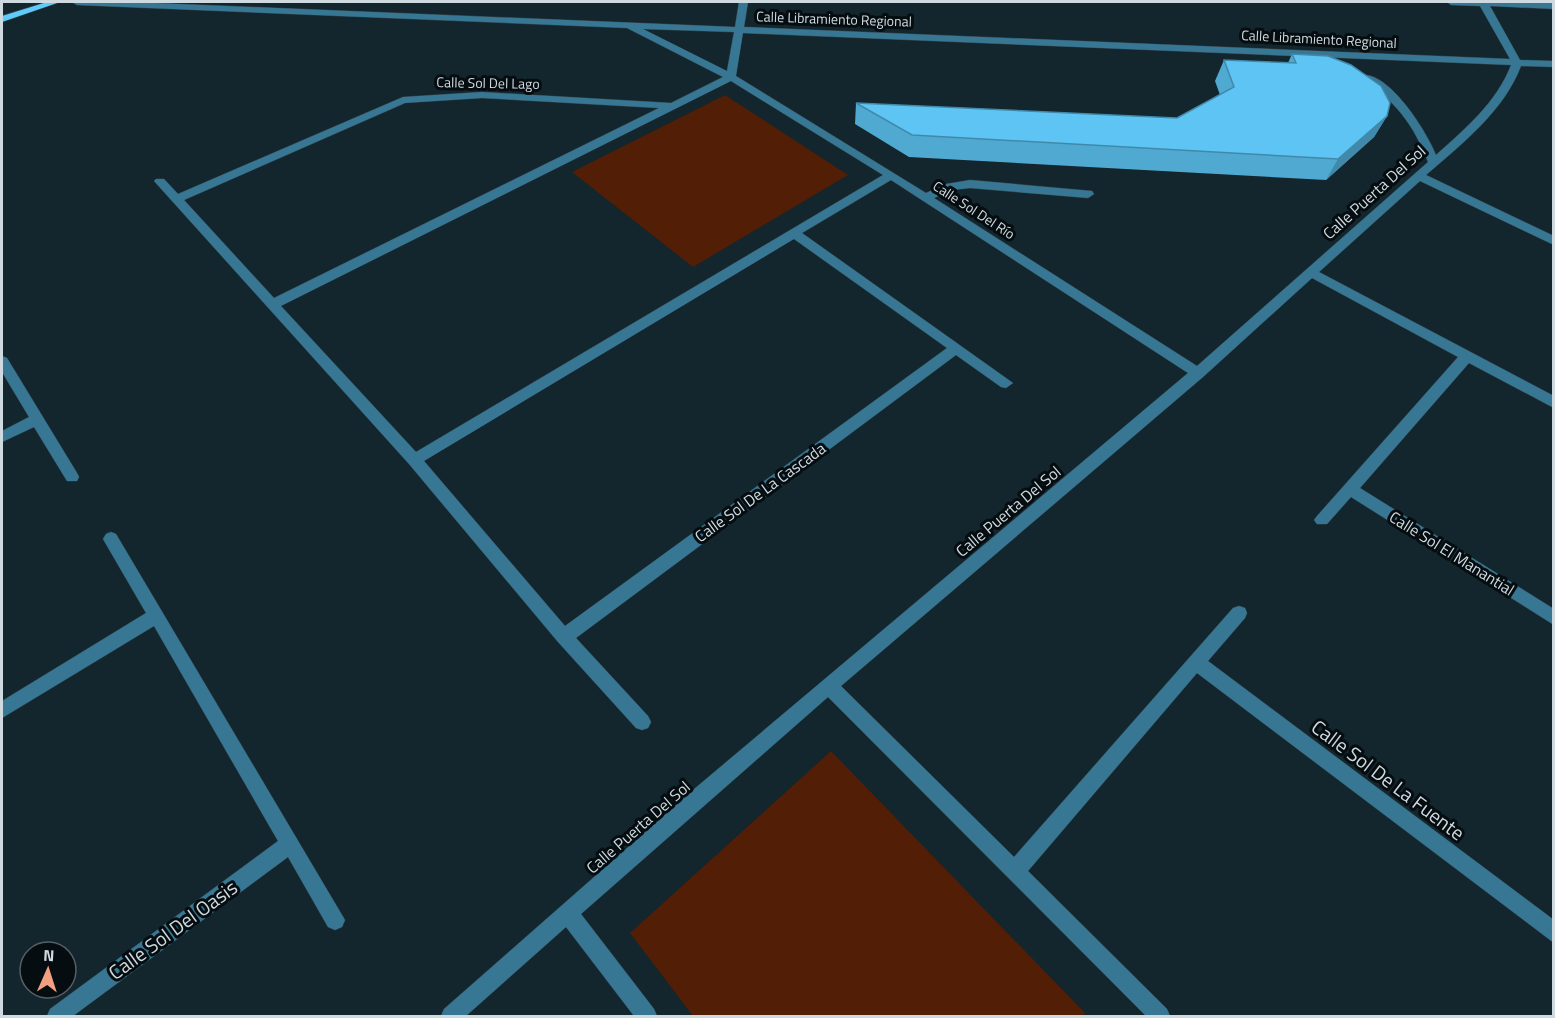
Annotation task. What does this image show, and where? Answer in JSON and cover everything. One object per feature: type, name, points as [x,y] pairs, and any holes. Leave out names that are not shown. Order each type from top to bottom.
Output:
[{"type":"main road","points":[[2,19],[55,2]]},
{"type":"street","name":"Calle Libramiento Regional","points":[[77,2],[623,23],[1554,64]]},
{"type":"street","points":[[273,304],[731,77],[744,2]]},
{"type":"street","points":[[1451,2],[1554,6]]},
{"type":"street","points":[[1483,3],[1517,63]]},
{"type":"street","name":"Calle Sol Del Río","points":[[623,23],[731,77],[926,197],[1198,373]]},
{"type":"street","points":[[1304,52],[1348,69],[1386,89],[1403,105],[1418,125],[1433,162]]},
{"type":"street","name":"Calle Puerta Del Sol","points":[[451,1017],[829,687],[1312,273],[1501,96],[1514,79],[1517,63]]},
{"type":"street","name":"Calle Sol Del Lago","points":[[178,198],[403,100],[434,96],[482,95],[674,106]]},
{"type":"street","points":[[414,460],[891,175]]},
{"type":"street","points":[[1417,175],[1554,241]]},
{"type":"street","points":[[160,181],[349,387],[564,637],[642,722]]},
{"type":"street","points":[[926,197],[950,187],[970,184],[1088,194]]},
{"type":"street","points":[[794,233],[1006,383]]},
{"type":"street","points":[[1312,273],[1554,403]]},
{"type":"street","name":"Calle Sol De La Cascada","points":[[564,637],[956,348]]},
{"type":"street","points":[[1322,519],[1467,356]]},
{"type":"street","points":[[2,361],[72,477]]},
{"type":"street","points":[[2,437],[37,419]]},
{"type":"street","name":"Calle Sol El Manantial","points":[[1350,489],[1554,618]]},
{"type":"street","points":[[111,539],[335,920]]},
{"type":"street","points":[[1014,872],[1239,613]]},
{"type":"street","points":[[2,710],[156,616]]},
{"type":"street","name":"Calle Sol De La Fuente","points":[[1196,662],[1554,933]]},
{"type":"street","points":[[829,687],[1160,1017]]},
{"type":"street","name":"Calle Sol Del Oasis","points":[[57,1017],[290,844]]},
{"type":"street","points":[[568,913],[647,1017]]},
{"type":"shaded area","points":[[725,95],[848,175],[693,267],[572,172]]},
{"type":"shaded area","points":[[831,751],[1085,1013],[1082,1016],[693,1016],[630,933]]},
{"type":"building","points":[[1292,54],[1328,56],[1351,65],[1381,86],[1390,103],[1387,116],[1338,159],[912,135],[856,103],[1177,118],[1234,87],[1224,60],[1296,63]]}]
